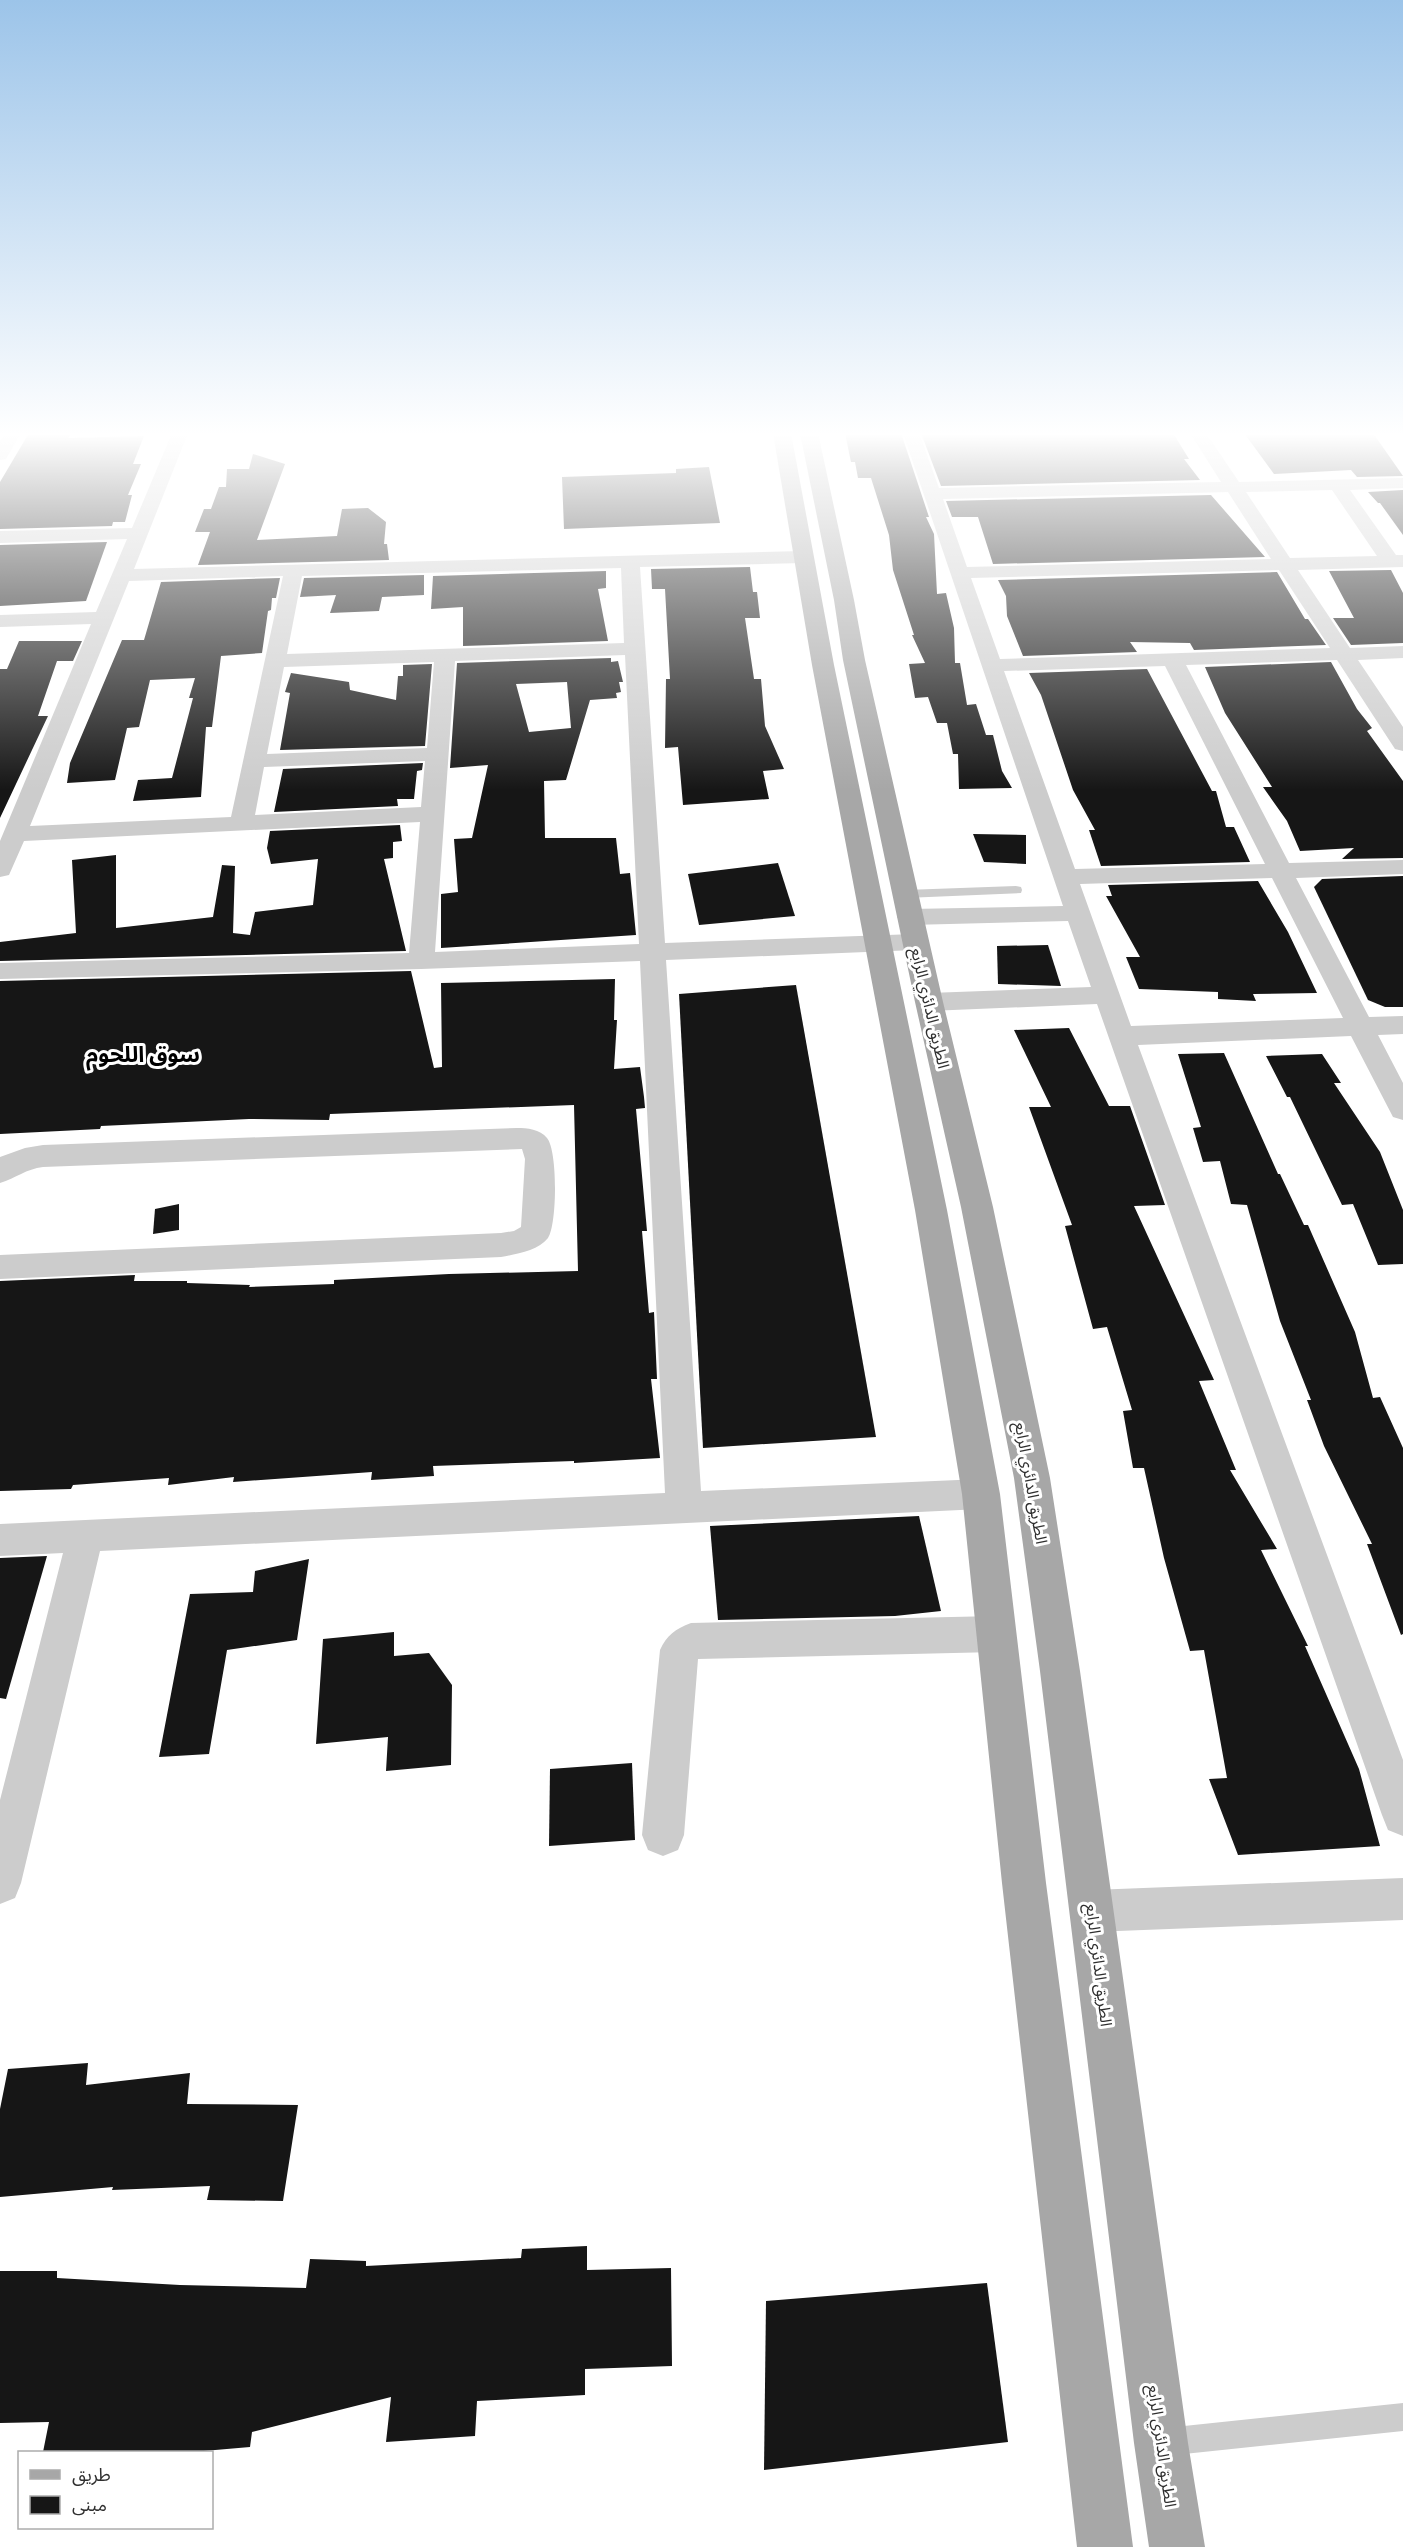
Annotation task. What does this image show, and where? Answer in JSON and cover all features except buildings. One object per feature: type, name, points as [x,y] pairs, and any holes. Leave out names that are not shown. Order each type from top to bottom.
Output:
[{"type":"main road","points":[[802,552],[876,943],[931,1210],[981,1494],[1105,2547]]},
{"type":"main road","name":"الطريق الدائري الرابع","points":[[834,552],[854,660],[910,918],[977,1207],[1032,1478],[1092,1911],[1161,2443],[1177,2547]]},
{"type":"street","points":[[0,870],[131,552]]},
{"type":"street","points":[[953,552],[1121,1036],[1403,1815]]},
{"type":"street","points":[[1278,552],[1403,744]]},
{"type":"street","points":[[122,575],[803,557]]},
{"type":"street","points":[[630,562],[684,1508]]},
{"type":"street","points":[[960,573],[1397,562]]},
{"type":"street","points":[[240,824],[294,570]]},
{"type":"street","points":[[0,621],[104,618]]},
{"type":"street","points":[[275,661],[635,650]]},
{"type":"street","points":[[992,665],[1403,652]]},
{"type":"street","points":[[420,961],[445,656]]},
{"type":"street","points":[[1172,659],[1403,1110]]},
{"type":"street","points":[[254,761],[437,753]]},
{"type":"street","points":[[15,834],[432,814]]},
{"type":"street","points":[[1066,877],[1403,867]]},
{"type":"street","points":[[0,971],[420,961],[876,943],[910,918],[1078,913]]},
{"type":"street","points":[[929,1002],[1107,995]]},
{"type":"street","points":[[1121,1036],[1403,1024]]},
{"type":"street","points":[[0,1172],[20,1159],[43,1156],[517,1138],[528,1139],[536,1144],[540,1159],[536,1231],[524,1240],[507,1244],[0,1267]]},
{"type":"street","points":[[0,1540],[981,1494]]},
{"type":"street","points":[[0,1883],[85,1537]]},
{"type":"street","points":[[663,1835],[679,1650],[691,1641],[996,1634]]},
{"type":"street","points":[[1092,1911],[1403,1899]]},
{"type":"lane","points":[[910,918],[1016,890]]},
{"type":"lane","points":[[1161,2443],[1403,2417]]},
{"type":"district","name":"سوق اللحوم","points":[[143,1054]]}]
